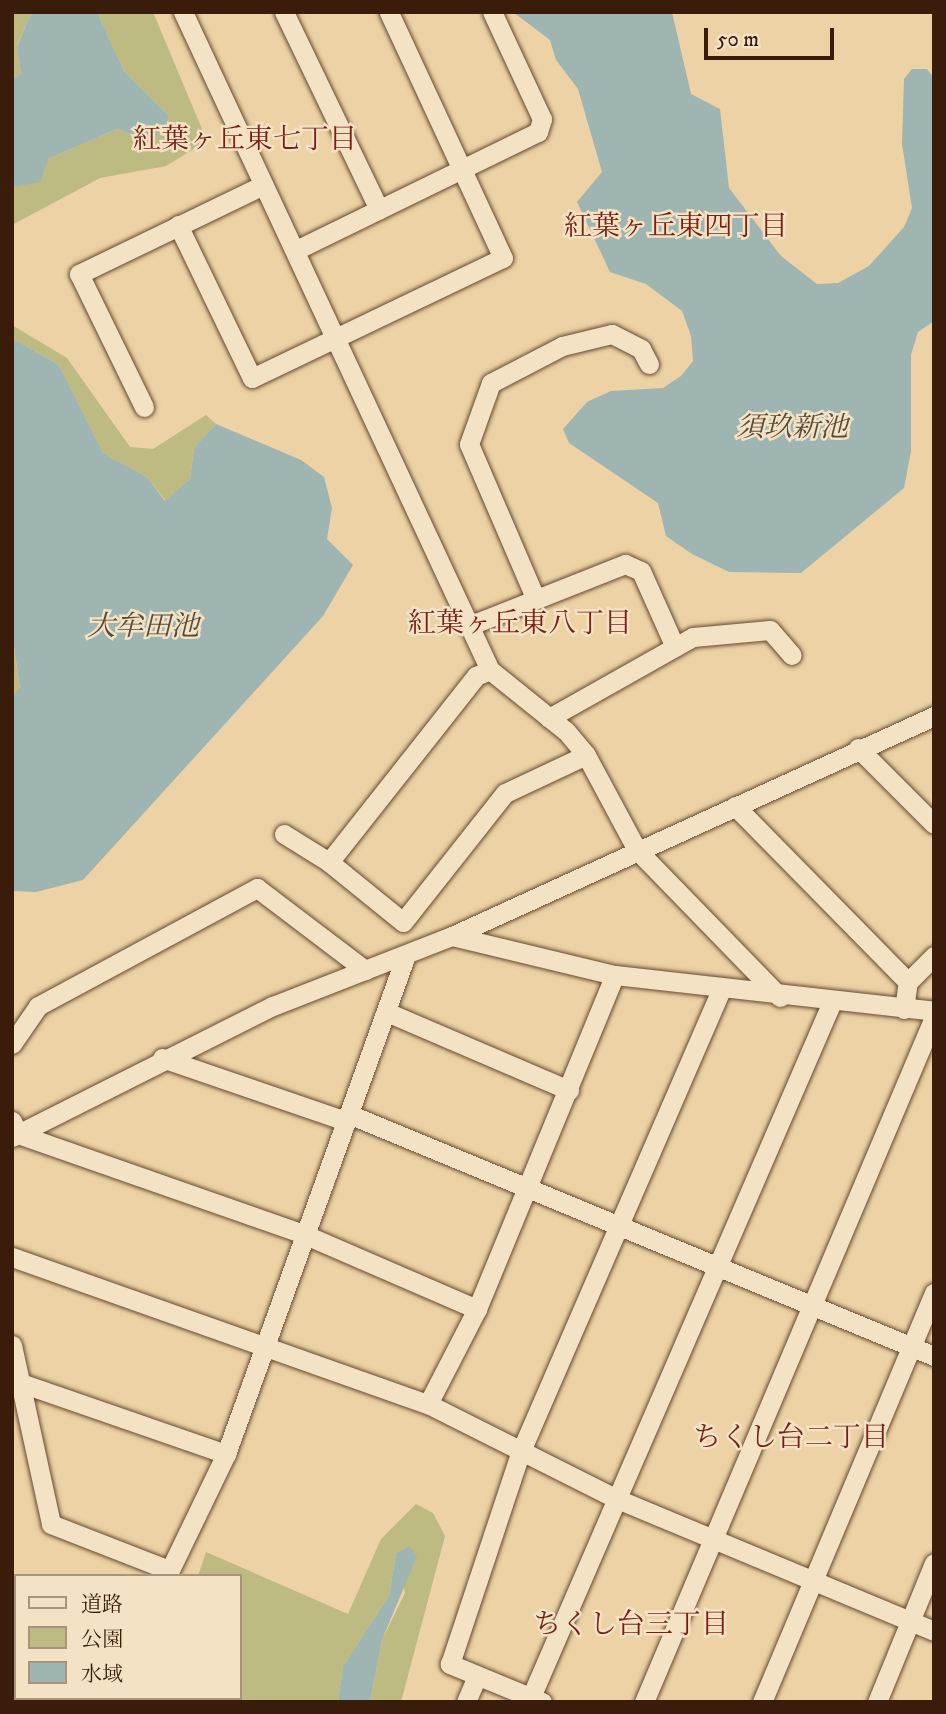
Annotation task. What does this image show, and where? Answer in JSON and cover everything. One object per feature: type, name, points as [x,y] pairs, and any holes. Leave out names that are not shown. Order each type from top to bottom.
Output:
[{"type":"street","points":[[183,12],[490,670],[549,718],[586,755],[637,850],[780,997]]},
{"type":"street","points":[[284,12],[379,209]]},
{"type":"street","points":[[178,225],[252,378],[503,258],[389,12]]},
{"type":"street","points":[[296,250],[538,132],[542,119],[492,12]]},
{"type":"street","points":[[144,407],[79,274],[263,185]]},
{"type":"street","points":[[534,595],[469,444],[491,383],[562,346],[612,334],[641,349],[649,364]]},
{"type":"street","points":[[471,625],[534,595],[625,564],[640,571],[675,647]]},
{"type":"street","points":[[549,718],[693,637],[770,630],[792,655]]},
{"type":"street","points":[[329,862],[476,676],[490,670]]},
{"type":"street","points":[[14,1130],[162,1058],[365,970],[452,936],[858,748],[934,716]]},
{"type":"street","points":[[858,748],[934,824]]},
{"type":"street","points":[[284,834],[329,862],[403,922],[505,793],[586,755]]},
{"type":"street","points":[[735,806],[908,982]]},
{"type":"street","points":[[12,1044],[38,1006],[257,888],[365,970]]},
{"type":"street","points":[[452,936],[615,975],[831,1004],[934,1011]]},
{"type":"street","points":[[12,1345],[51,1524],[168,1573],[226,1454],[261,1343],[301,1233],[351,1115],[389,1013],[391,985],[406,955]]},
{"type":"street","points":[[904,1009],[908,982],[934,956]]},
{"type":"street","points":[[428,1404],[477,1309],[615,975]]},
{"type":"street","points":[[721,990],[622,1226],[521,1451],[450,1664],[536,1699],[617,1499],[831,1004]]},
{"type":"street","points":[[389,1013],[569,1090]]},
{"type":"street","points":[[644,1702],[934,1017]]},
{"type":"street","points":[[162,1058],[340,1119],[351,1115],[934,1356]]},
{"type":"street","points":[[14,1130],[301,1233],[477,1309]]},
{"type":"street","points":[[12,1257],[428,1404],[617,1499],[713,1542],[934,1631]]},
{"type":"street","points":[[762,1702],[934,1293]]},
{"type":"street","points":[[21,1383],[226,1454]]},
{"type":"street","points":[[877,1702],[934,1563]]},
{"type":"street","points":[[466,1702],[477,1676]]},
{"type":"green space","points":[[12,12],[32,12],[17,45],[21,73],[12,80]]},
{"type":"green space","points":[[97,12],[153,12],[207,141],[166,166],[100,178],[12,225],[12,187],[48,159],[117,129],[153,141],[170,117],[124,71]]},
{"type":"green space","points":[[12,325],[67,358],[130,447],[153,449],[206,415],[216,424],[194,448],[190,479],[166,501],[147,477],[103,453],[59,365],[12,338]]},
{"type":"green space","points":[[12,634],[20,689],[12,696]]},
{"type":"green space","points":[[416,1504],[433,1513],[445,1536],[401,1702],[370,1702],[382,1640],[405,1593],[396,1554],[389,1596],[343,1666],[338,1702],[160,1702],[242,1700],[242,1574],[199,1574],[206,1552],[348,1614],[381,1539]]},
{"type":"water","points":[[32,12],[97,12],[124,71],[170,117],[153,141],[117,129],[48,159],[40,182],[12,187],[12,80],[21,73],[17,46]]},
{"type":"water","name":"須玖新池","points":[[513,12],[672,12],[691,94],[720,109],[729,188],[781,256],[817,284],[838,283],[869,266],[904,227],[912,208],[902,144],[904,79],[912,69],[927,69],[934,78],[934,321],[918,332],[911,355],[911,451],[904,488],[801,573],[729,572],[692,554],[666,536],[658,503],[569,443],[563,429],[587,402],[611,391],[663,388],[681,376],[693,361],[691,336],[682,311],[646,284],[610,272],[577,202],[602,172],[578,89],[556,60],[550,40]]},
{"type":"water","name":"大牟田池","points":[[12,338],[59,365],[103,453],[147,477],[165,501],[190,479],[194,448],[216,424],[301,460],[324,477],[332,508],[327,539],[353,565],[323,616],[83,880],[36,892],[12,891],[12,696],[20,688],[12,634]]},
{"type":"water","points":[[409,1546],[417,1556],[382,1640],[370,1702],[338,1702],[343,1666],[389,1596],[396,1554]]},
{"type":"district","name":"紅葉ヶ丘東七丁目","points":[[245,140]]},
{"type":"district","name":"紅葉ヶ丘東四丁目","points":[[676,227]]},
{"type":"district","name":"紅葉ヶ丘東八丁目","points":[[520,624]]},
{"type":"district","name":"ちくし台二丁目","points":[[791,1438]]},
{"type":"district","name":"ちくし台三丁目","points":[[631,1625]]}]
